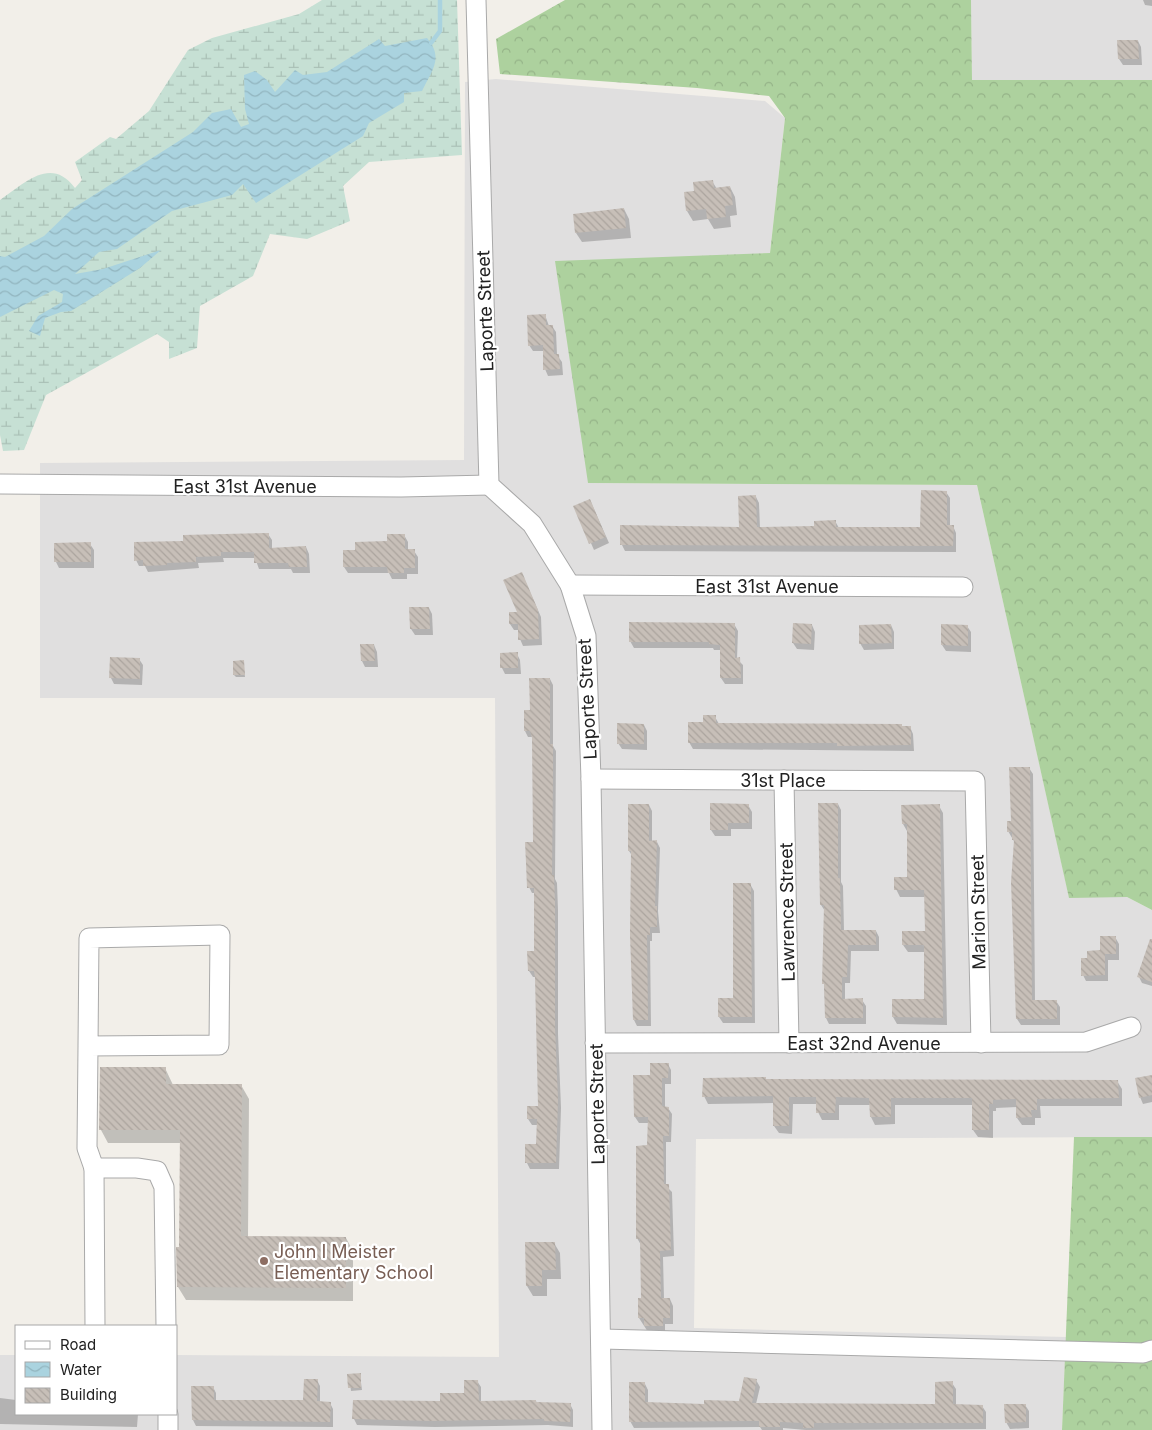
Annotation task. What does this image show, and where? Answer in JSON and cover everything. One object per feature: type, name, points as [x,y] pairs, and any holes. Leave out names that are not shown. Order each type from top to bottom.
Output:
[{"type":"street","name":"Laporte Street","points":[[476,0],[489,484],[532,524],[570,584],[586,636],[591,779],[602,1339],[602,1430]]},
{"type":"street","name":"East 31st Avenue","points":[[0,484],[392,487],[489,484]]},
{"type":"street","name":"East 31st Avenue","points":[[570,584],[963,587]]},
{"type":"street","name":"31st Place","points":[[591,779],[975,781]]},
{"type":"street","name":"Lawrence Street","points":[[784,780],[789,1043]]},
{"type":"street","name":"Marion Street","points":[[975,781],[981,1043]]},
{"type":"street","points":[[88,1046],[219,1044],[220,935],[89,938],[87,1148],[94,1168],[95,1325]]},
{"type":"street","name":"East 32nd Avenue","points":[[595,1043],[1086,1042],[1131,1027]]},
{"type":"street","points":[[94,1168],[137,1168],[157,1171],[164,1187],[166,1325]]},
{"type":"street","points":[[602,1339],[1143,1353],[1152,1350]]},
{"type":"street","points":[[168,1415],[168,1430]]},
{"type":"shaded area","points":[[971,0],[1152,0],[1152,80],[972,80]]},
{"type":"shaded area","points":[[496,79],[765,101],[785,118],[770,253],[726,256],[588,483],[977,485],[1069,897],[1127,897],[1152,910],[1152,1137],[696,1139],[694,1328],[1066,1337],[1062,1430],[0,1430],[0,1355],[15,1355],[15,1415],[178,1415],[178,1355],[499,1357],[495,698],[40,698],[40,463],[464,460],[465,82]]},
{"type":"green space","points":[[322,0],[457,0],[462,155],[369,162],[343,186],[350,221],[307,239],[270,234],[253,276],[200,306],[197,348],[169,359],[169,342],[157,334],[46,395],[24,450],[3,451],[0,435],[0,200],[28,180],[47,173],[57,174],[66,179],[75,188],[82,180],[75,162],[110,137],[116,139],[149,111],[188,50],[212,38],[299,14]]},
{"type":"green space","points":[[565,0],[971,0],[972,80],[1152,80],[1152,910],[1127,897],[1069,898],[977,485],[588,483],[555,261],[770,253],[785,118],[769,96],[697,88],[500,74],[496,39]]},
{"type":"green space","points":[[1074,1137],[1152,1137],[1152,1430],[1062,1430]]},
{"type":"water","points":[[427,38],[432,45],[436,58],[422,91],[404,93],[404,102],[369,123],[363,136],[256,203],[243,184],[232,195],[172,211],[117,249],[99,252],[75,274],[103,269],[161,250],[140,268],[71,311],[61,312],[45,318],[40,336],[29,331],[38,316],[62,302],[63,294],[54,290],[0,317],[0,256],[5,257],[44,236],[72,209],[193,132],[212,113],[231,109],[241,127],[249,124],[245,109],[244,75],[255,71],[267,80],[275,92],[295,70],[303,75],[327,72],[379,39],[385,46]]},
{"type":"building","points":[[1117,40],[1138,40],[1139,59],[1118,59]]},
{"type":"building","points":[[713,180],[714,188],[730,186],[733,205],[725,206],[726,217],[707,219],[706,209],[686,211],[684,192],[694,191],[693,182]]},
{"type":"building","points":[[624,208],[626,228],[575,233],[573,214]]},
{"type":"building","points":[[546,314],[546,325],[553,325],[554,354],[559,354],[560,369],[543,370],[543,345],[528,346],[527,315]]},
{"type":"building","points":[[921,490],[947,491],[947,525],[954,525],[953,546],[620,545],[620,525],[739,527],[738,496],[756,495],[757,527],[814,526],[814,521],[836,520],[836,527],[920,527]]},
{"type":"building","points":[[590,499],[606,537],[589,544],[573,506]]},
{"type":"building","points":[[269,533],[269,548],[306,546],[307,567],[289,567],[288,563],[254,563],[254,552],[221,552],[221,556],[196,557],[196,562],[167,563],[167,565],[143,566],[143,560],[134,561],[134,542],[183,541],[183,535]]},
{"type":"building","points":[[387,534],[405,534],[405,549],[415,549],[415,568],[404,568],[404,573],[388,573],[387,567],[343,567],[343,550],[355,550],[355,542],[387,541]]},
{"type":"building","points":[[91,542],[91,562],[54,562],[54,543]]},
{"type":"building","points":[[522,572],[538,610],[539,639],[518,640],[518,624],[509,624],[509,612],[517,612],[503,580]]},
{"type":"building","points":[[409,607],[429,607],[430,629],[410,629]]},
{"type":"building","points":[[629,622],[735,623],[735,658],[740,657],[741,678],[720,678],[720,645],[709,644],[709,642],[629,642]]},
{"type":"building","points":[[793,623],[812,624],[811,644],[792,643]]},
{"type":"building","points":[[891,624],[892,643],[859,644],[859,625]]},
{"type":"building","points":[[941,624],[968,625],[968,646],[941,645]]},
{"type":"building","points":[[360,644],[374,644],[375,661],[361,661]]},
{"type":"building","points":[[518,652],[518,668],[500,668],[500,653]]},
{"type":"building","points":[[110,657],[140,658],[140,679],[109,678]]},
{"type":"building","points":[[244,660],[245,675],[233,675],[233,661]]},
{"type":"building","points":[[529,678],[550,678],[550,744],[553,744],[552,875],[554,875],[555,902],[555,1027],[558,1100],[556,1163],[525,1163],[525,1144],[536,1144],[537,1119],[527,1119],[527,1106],[538,1106],[535,978],[534,971],[528,971],[527,951],[534,951],[534,888],[527,888],[525,842],[533,842],[532,738],[530,731],[524,731],[524,710],[530,710]]},
{"type":"building","points":[[703,715],[716,715],[716,723],[902,724],[902,726],[911,726],[911,745],[837,746],[837,743],[688,743],[688,722],[703,722]]},
{"type":"building","points":[[617,723],[644,724],[644,744],[617,744]]},
{"type":"building","points":[[1009,767],[1030,767],[1032,1000],[1057,1000],[1057,1019],[1016,1019],[1011,882],[1014,840],[1012,840],[1012,832],[1007,832],[1007,821],[1011,821]]},
{"type":"building","points":[[710,803],[749,804],[749,823],[728,823],[728,830],[710,830]]},
{"type":"building","points":[[818,803],[838,803],[838,878],[840,878],[841,930],[876,930],[876,945],[848,945],[847,977],[842,977],[842,999],[863,998],[863,1018],[825,1018],[824,984],[822,984],[824,905],[820,905]]},
{"type":"building","points":[[628,804],[649,804],[649,841],[657,840],[655,906],[657,906],[657,927],[650,927],[650,935],[647,935],[648,1020],[633,1020],[630,935],[631,851],[628,851]]},
{"type":"building","points":[[940,804],[943,1018],[892,1017],[892,999],[924,999],[924,945],[902,945],[902,931],[925,931],[924,890],[894,890],[894,877],[907,877],[907,824],[902,824],[901,805]]},
{"type":"building","points":[[733,883],[751,883],[752,1017],[718,1017],[718,998],[733,998]]},
{"type":"building","points":[[1100,936],[1116,936],[1116,954],[1105,954],[1105,975],[1081,976],[1081,958],[1087,958],[1087,951],[1100,950]]},
{"type":"building","points":[[1150,939],[1152,939],[1152,982],[1137,977]]},
{"type":"building","points":[[650,1063],[669,1063],[668,1078],[662,1078],[662,1106],[669,1107],[669,1136],[663,1136],[664,1184],[669,1184],[671,1250],[660,1251],[661,1298],[670,1298],[670,1318],[663,1318],[663,1326],[644,1326],[644,1318],[638,1318],[638,1298],[641,1298],[640,1239],[636,1239],[636,1146],[647,1145],[648,1117],[634,1117],[633,1075],[650,1075]]},
{"type":"building","points":[[100,1067],[166,1067],[166,1084],[242,1084],[241,1236],[346,1237],[346,1288],[177,1287],[176,1247],[179,1247],[180,1130],[99,1130]]},
{"type":"building","points":[[1152,1075],[1152,1095],[1139,1098],[1135,1078]]},
{"type":"building","points":[[766,1077],[766,1079],[1118,1080],[1119,1098],[1037,1099],[1037,1110],[1031,1110],[1032,1117],[1016,1118],[1016,1099],[993,1100],[993,1104],[989,1104],[989,1130],[972,1130],[972,1098],[891,1098],[891,1117],[870,1117],[869,1098],[836,1097],[835,1113],[816,1113],[816,1097],[789,1097],[789,1126],[773,1126],[773,1096],[702,1097],[703,1078]]},
{"type":"building","points":[[525,1242],[555,1242],[556,1270],[542,1270],[542,1286],[526,1286]]},
{"type":"building","points":[[361,1373],[361,1388],[348,1388],[347,1374]]},
{"type":"building","points":[[744,1377],[757,1379],[752,1403],[935,1404],[935,1382],[953,1381],[953,1404],[983,1405],[983,1423],[814,1423],[814,1428],[803,1428],[803,1423],[780,1422],[780,1427],[759,1427],[759,1421],[629,1422],[629,1382],[645,1382],[645,1402],[704,1404],[704,1400],[739,1401]]},
{"type":"building","points":[[304,1379],[318,1379],[317,1401],[331,1402],[330,1422],[192,1420],[191,1386],[214,1386],[214,1400],[303,1400]]},
{"type":"building","points":[[464,1380],[478,1380],[479,1401],[536,1400],[536,1402],[571,1403],[570,1422],[544,1421],[544,1419],[431,1421],[352,1419],[353,1400],[440,1401],[440,1393],[464,1393]]},
{"type":"building","points":[[1004,1404],[1026,1404],[1026,1422],[1005,1423]]},
{"type":"waterway","points":[[431,43],[440,31],[440,0]]},
{"type":"place","name":"John I Meister Elementary School","points":[[264,1261]]}]
